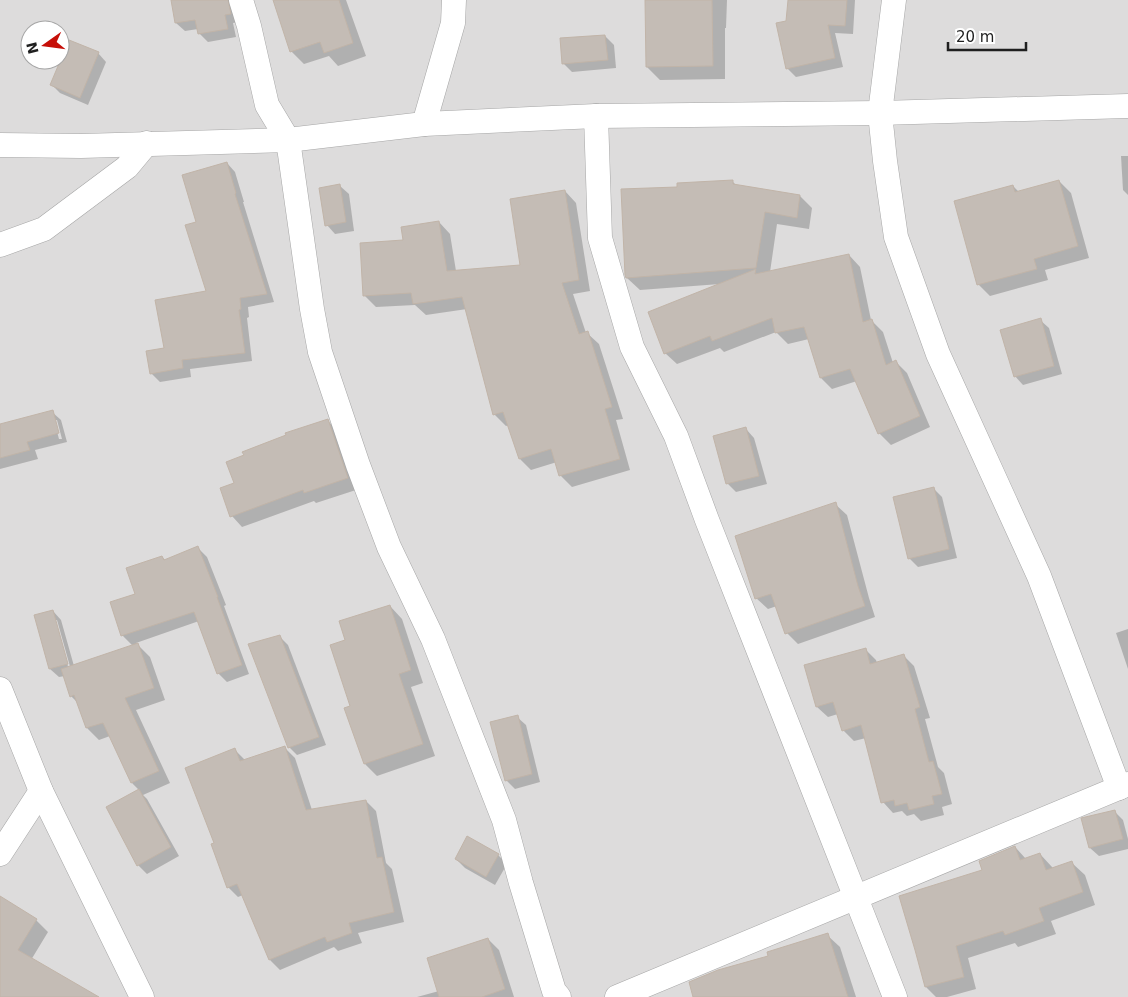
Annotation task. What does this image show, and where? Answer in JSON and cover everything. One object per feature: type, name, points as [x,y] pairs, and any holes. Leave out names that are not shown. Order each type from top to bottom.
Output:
[{"type":"street","points":[[241,0],[250,26],[267,105],[288,140],[320,352],[358,465],[389,547],[433,639],[504,820],[521,883],[554,991],[558,997]]},
{"type":"street","points":[[424,124],[453,23],[454,0]]},
{"type":"street","points":[[617,997],[1124,786],[1039,576],[938,354],[896,237],[880,113],[894,0]]},
{"type":"street","points":[[0,145],[81,146],[288,140],[424,124],[596,116],[880,113],[1128,106]]},
{"type":"street","points":[[596,116],[600,238],[632,347],[676,436],[706,520],[895,997]]},
{"type":"street","points":[[0,245],[44,229],[127,167],[148,143]]},
{"type":"street","points":[[0,689],[41,791],[142,997]]},
{"type":"street","points":[[0,854],[41,791]]},
{"type":"shaded area","points":[[0,0],[1128,0],[1128,997],[0,997]]},
{"type":"building","points":[[171,0],[228,0],[231,14],[225,15],[228,29],[198,34],[195,20],[175,23]]},
{"type":"building","points":[[273,0],[339,0],[353,43],[324,53],[320,42],[290,52]]},
{"type":"building","points":[[645,0],[712,0],[713,66],[646,67]]},
{"type":"building","points":[[788,0],[847,0],[845,26],[828,25],[835,58],[786,69],[776,23],[786,21]]},
{"type":"building","points":[[605,35],[608,60],[562,64],[560,38]]},
{"type":"building","points":[[70,40],[99,52],[80,98],[50,85],[56,70],[70,70]]},
{"type":"building","points":[[227,162],[235,194],[267,294],[240,298],[241,309],[239,310],[245,353],[182,360],[183,368],[150,374],[146,351],[164,348],[155,300],[206,291],[185,225],[196,222],[182,175]]},
{"type":"building","points":[[733,180],[733,184],[800,195],[797,218],[765,212],[756,268],[626,278],[621,189],[677,187],[677,183]]},
{"type":"building","points":[[1059,180],[1078,246],[1034,259],[1037,269],[977,285],[954,201],[1013,185],[1015,192]]},
{"type":"building","points":[[340,184],[346,222],[325,226],[319,188]]},
{"type":"building","points":[[565,190],[579,280],[562,283],[579,334],[588,331],[612,407],[605,409],[620,459],[559,476],[551,449],[519,459],[503,412],[493,415],[462,297],[413,304],[411,293],[363,296],[360,243],[403,240],[401,227],[439,221],[447,271],[520,265],[510,199]]},
{"type":"building","points":[[849,254],[863,322],[872,319],[886,365],[896,360],[920,416],[878,434],[850,369],[820,378],[804,327],[775,333],[772,318],[712,341],[710,336],[664,354],[648,312],[756,269],[755,274]]},
{"type":"building","points":[[1041,318],[1054,366],[1014,377],[1000,330]]},
{"type":"building","points":[[53,410],[59,433],[27,442],[30,450],[0,458],[0,424]]},
{"type":"building","points":[[328,419],[348,478],[304,493],[303,490],[230,517],[220,488],[234,483],[226,462],[244,455],[242,452],[286,435],[285,433]]},
{"type":"building","points":[[746,427],[759,476],[726,484],[713,436]]},
{"type":"building","points":[[934,487],[949,549],[908,559],[893,497]]},
{"type":"building","points":[[836,502],[865,606],[785,634],[771,594],[755,599],[735,536]]},
{"type":"building","points":[[198,546],[242,665],[217,674],[194,612],[121,636],[110,602],[135,594],[126,568],[162,556],[164,560]]},
{"type":"building","points":[[390,605],[411,670],[399,674],[423,744],[364,764],[344,708],[350,706],[330,645],[345,640],[339,621]]},
{"type":"building","points":[[53,610],[68,664],[49,669],[34,615]]},
{"type":"building","points":[[280,635],[319,737],[288,748],[248,644]]},
{"type":"building","points":[[138,643],[154,688],[125,698],[159,771],[131,783],[103,723],[86,728],[74,695],[70,697],[61,669]]},
{"type":"building","points":[[866,648],[870,664],[904,654],[920,707],[915,709],[929,762],[933,761],[942,794],[932,796],[934,804],[909,810],[907,803],[895,806],[894,800],[881,803],[861,725],[842,731],[833,702],[816,707],[804,665]]},
{"type":"building","points":[[518,715],[532,774],[505,781],[490,722]]},
{"type":"building","points":[[285,746],[306,810],[366,800],[377,858],[382,857],[394,912],[349,923],[352,933],[327,942],[325,937],[269,960],[237,884],[227,888],[211,844],[214,843],[185,768],[235,748],[240,761]]},
{"type":"building","points":[[139,789],[171,847],[137,866],[106,807]]},
{"type":"building","points":[[1115,810],[1123,839],[1089,848],[1081,818]]},
{"type":"building","points":[[467,836],[499,854],[486,877],[455,859]]},
{"type":"building","points":[[1015,846],[1020,860],[1040,853],[1046,870],[1072,861],[1083,892],[1039,908],[1044,921],[1005,935],[1003,931],[956,946],[964,977],[925,987],[899,896],[982,870],[979,861]]},
{"type":"building","points":[[0,896],[37,919],[18,950],[99,997],[0,997]]},
{"type":"building","points":[[828,933],[848,997],[693,997],[689,982],[718,970],[768,956],[767,952]]},
{"type":"building","points":[[488,938],[505,989],[482,997],[439,997],[427,958]]}]
